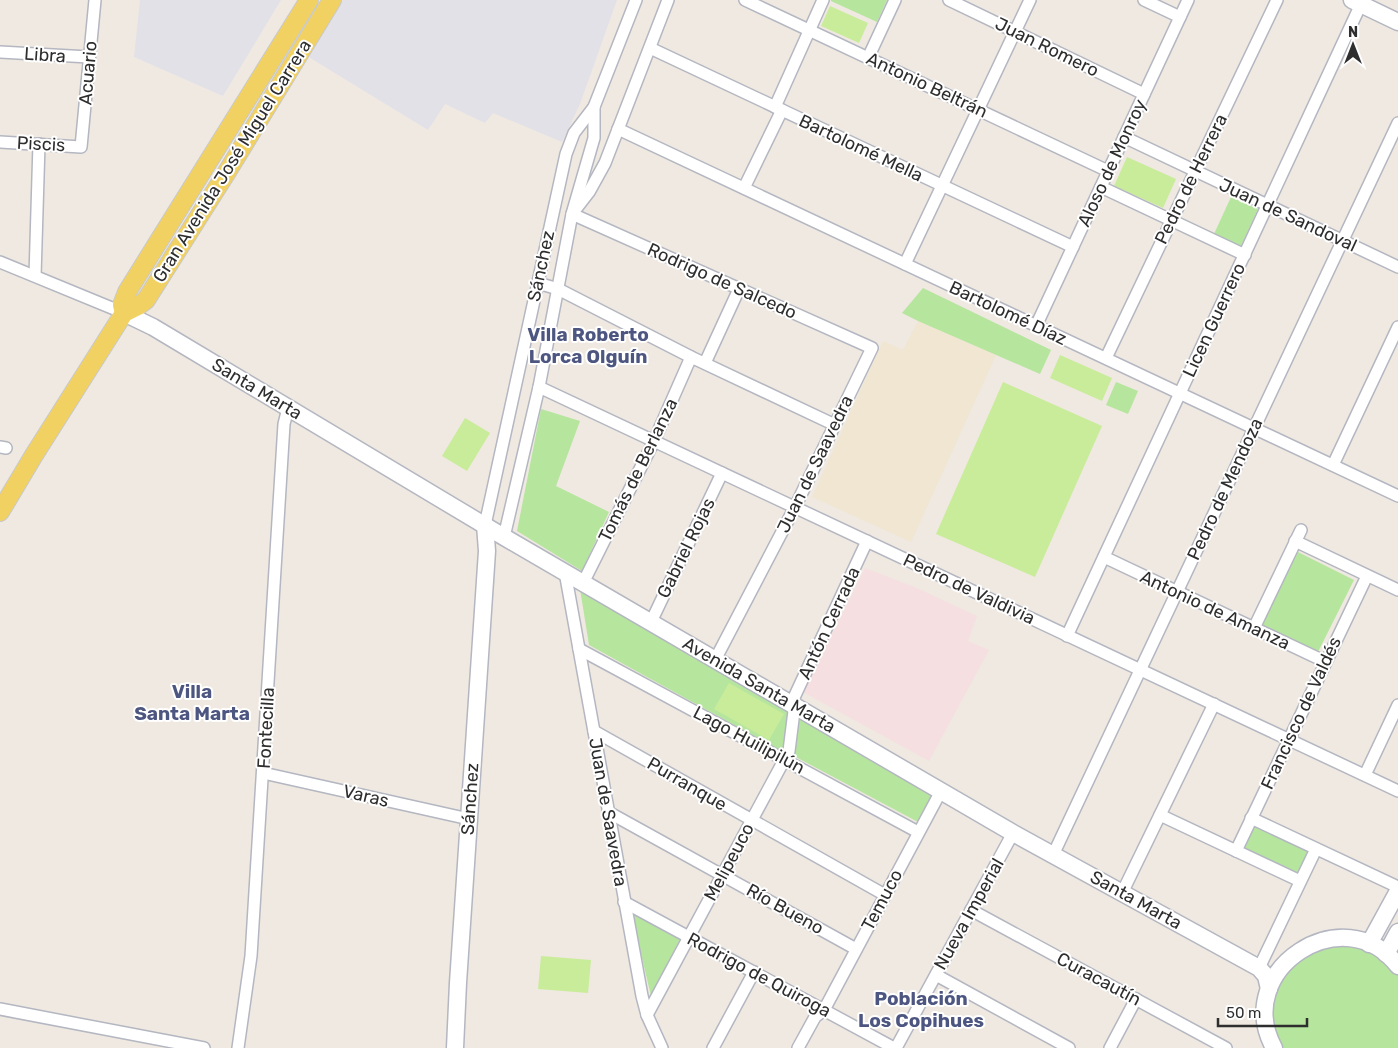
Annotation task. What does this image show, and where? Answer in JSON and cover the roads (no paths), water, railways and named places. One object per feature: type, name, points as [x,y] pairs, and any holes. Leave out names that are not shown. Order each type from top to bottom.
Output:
[{"type":"main road","name":"Gran Avenida José Miguel Carrera","points":[[124,313],[122,305],[127,292],[310,0]]},
{"type":"main road","name":"Gran Avenida José Miguel Carrera","points":[[0,512],[124,313],[146,300],[228,172],[332,0]]},
{"type":"street","name":"Acuario","points":[[81,147],[94,0]]},
{"type":"street","name":"Sánchez","points":[[455,1048],[454,1031],[487,550],[485,525],[566,154],[574,133],[594,107],[636,0]]},
{"type":"street","name":"Sánchez","points":[[572,214],[597,179],[668,0]]},
{"type":"street","name":"Antonio Beltrán","points":[[745,0],[1108,171]]},
{"type":"street","points":[[744,188],[823,0]]},
{"type":"street","points":[[868,58],[894,0]]},
{"type":"street","name":"Juan Romero","points":[[949,0],[1144,94]]},
{"type":"street","points":[[905,264],[1030,0]]},
{"type":"street","points":[[1144,0],[1180,17]]},
{"type":"street","name":"Aloso de Monroy","points":[[1036,326],[1188,0]]},
{"type":"street","name":"Pedro de Herrera","points":[[1106,358],[1277,0]]},
{"type":"street","points":[[1357,2],[1398,22]]},
{"type":"street","name":"Licen Guerrero","points":[[1067,636],[1268,205],[1357,2]]},
{"type":"street","name":"Bartolomé Mella","points":[[650,48],[1073,247]]},
{"type":"street","name":"Libra","points":[[0,52],[89,57]]},
{"type":"street","name":"Sánchez","points":[[504,537],[539,387],[572,214],[594,138],[594,107]]},
{"type":"street","name":"Pedro de Mendoza","points":[[1053,855],[1398,123]]},
{"type":"street","name":"Bartolomé Díaz","points":[[618,129],[1398,496]]},
{"type":"street","name":"Juan de Sandoval","points":[[1124,137],[1398,267]]},
{"type":"street","name":"Piscis","points":[[0,142],[81,147]]},
{"type":"street","points":[[35,276],[39,144]]},
{"type":"street","points":[[1101,187],[1245,255]]},
{"type":"street","name":"Rodrigo de Salcedo","points":[[572,214],[872,348]]},
{"type":"street","name":"Santa Marta","points":[[0,262],[124,313],[153,327],[504,537]]},
{"type":"street","points":[[538,282],[558,289],[705,364],[835,425]]},
{"type":"street","points":[[705,364],[739,289]]},
{"type":"street","points":[[1333,465],[1398,327]]},
{"type":"street","name":"Juan de Saavedra","points":[[715,660],[795,507],[872,348]]},
{"type":"street","name":"Tomás de Berlanza","points":[[584,582],[654,441],[691,357]]},
{"type":"street","name":"Pedro de Valdivia","points":[[539,387],[1398,791]]},
{"type":"street","name":"Fontecilla","points":[[238,1048],[251,956],[284,424],[288,408]]},
{"type":"street","name":"Gabriel Rojas","points":[[651,622],[722,473]]},
{"type":"street","points":[[1254,628],[1301,530]]},
{"type":"street","points":[[487,550],[504,537]]},
{"type":"street","name":"Avenida Santa Marta","points":[[504,537],[1013,834]]},
{"type":"street","name":"Antón Cerrada","points":[[791,704],[867,541]]},
{"type":"street","points":[[1295,542],[1398,590]]},
{"type":"street","name":"Antonio de Amanza","points":[[1104,557],[1326,662]]},
{"type":"street","name":"Juan de Saavedra","points":[[565,572],[642,996],[662,1048]]},
{"type":"street","name":"Francisco de Valdés","points":[[1236,851],[1367,576]]},
{"type":"street","name":"Lago Huilipilún","points":[[579,649],[918,832]]},
{"type":"street","name":"Melipeuco","points":[[648,1015],[789,751],[794,711],[791,704]]},
{"type":"street","points":[[1122,893],[1214,704]]},
{"type":"street","points":[[1365,776],[1398,705]]},
{"type":"street","name":"Purranque","points":[[594,731],[885,895]]},
{"type":"street","name":"Varas","points":[[263,773],[469,819]]},
{"type":"street","name":"Temuco","points":[[798,1048],[815,1016],[824,1010],[941,791]]},
{"type":"street","name":"Río Bueno","points":[[608,812],[856,949]]},
{"type":"street","points":[[1160,815],[1300,881]]},
{"type":"street","points":[[1251,818],[1398,887]]},
{"type":"street","name":"Santa Marta","points":[[1013,834],[1259,968]]},
{"type":"street","name":"Nueva Imperial","points":[[890,1047],[936,975],[1013,834]]},
{"type":"street","points":[[1259,968],[1316,849]]},
{"type":"street","points":[[1369,944],[1398,891]]},
{"type":"street","name":"Rodrigo de Quiroga","points":[[624,902],[890,1047]]},
{"type":"street","name":"Curacautín","points":[[971,910],[1226,1048]]},
{"type":"street","points":[[1386,954],[1398,932]]},
{"type":"street","points":[[1274,1048],[1267,1030],[1265,1016],[1269,989],[1281,967],[1297,952],[1316,942],[1348,939],[1369,944],[1386,954],[1398,966]]},
{"type":"street","points":[[1259,968],[1271,969],[1281,967]]},
{"type":"street","points":[[1259,968],[1266,976],[1269,989]]},
{"type":"street","points":[[713,1048],[754,972]]},
{"type":"street","points":[[936,975],[1069,1048]]},
{"type":"street","points":[[1110,1048],[1136,999]]},
{"type":"street","points":[[0,1009],[204,1048]]},
{"type":"district","name":"Villa Roberto Lorca Olguín","points":[[588,345]]},
{"type":"district","name":"Villa Santa Marta","points":[[192,702]]},
{"type":"district","name":"Población Los Copihues","points":[[921,1009]]}]
